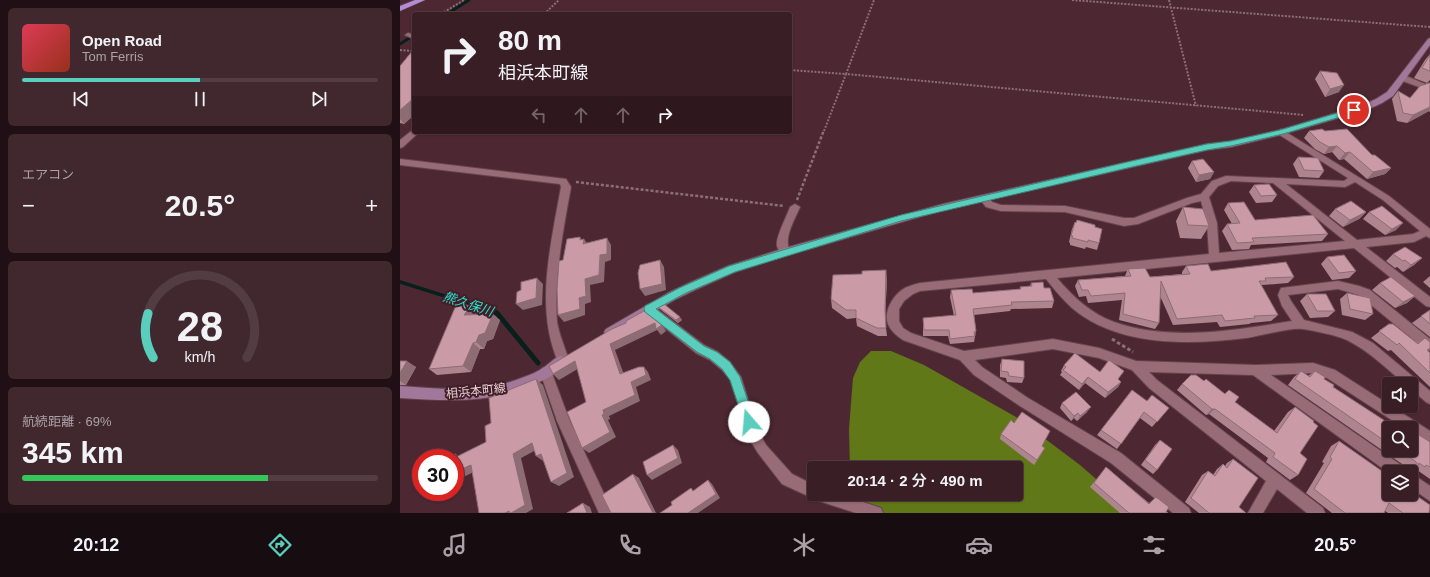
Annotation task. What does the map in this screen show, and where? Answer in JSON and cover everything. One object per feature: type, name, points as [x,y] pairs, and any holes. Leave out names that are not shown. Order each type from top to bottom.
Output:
[{"type":"highway","points":[[400,2],[404,0]]},
{"type":"highway","points":[[400,9],[421,0]]},
{"type":"main road","points":[[603,336],[672,296],[713,277],[732,269],[785,252],[901,218],[1136,163],[1281,132],[1366,107],[1390,94],[1430,40]]},
{"type":"main road","name":"相浜本町線","points":[[400,392],[437,395],[492,391],[520,385],[546,372],[566,358]]},
{"type":"street","points":[[1403,78],[1430,89]]},
{"type":"street","points":[[1281,132],[1386,198],[1428,233]]},
{"type":"street","points":[[400,145],[412,134]]},
{"type":"street","points":[[400,162],[563,181],[566,187],[554,258],[552,323],[566,358]]},
{"type":"street","points":[[1214,257],[1212,224],[1204,197],[1211,185],[1221,179],[1231,178],[1345,184],[1355,178]]},
{"type":"street","points":[[1275,180],[1430,303]]},
{"type":"street","points":[[984,198],[989,205],[1001,208],[1065,209],[1124,222],[1135,222],[1190,200],[1204,197]]},
{"type":"street","points":[[785,252],[782,246],[782,240],[795,208]]},
{"type":"street","points":[[1428,233],[1414,238],[920,287],[908,291],[900,298],[894,308],[893,322],[899,331],[907,337],[964,356],[1053,344],[1100,353],[1136,366],[1254,370],[1313,368],[1331,374],[1430,438]]},
{"type":"street","points":[[1048,274],[1059,288],[1076,305],[1092,316],[1112,326],[1151,335],[1178,338],[1245,333],[1301,324],[1348,335],[1369,347],[1430,398]]},
{"type":"street","points":[[1301,324],[1286,304],[1283,295],[1285,291],[1338,285],[1346,286],[1366,293],[1430,346]]},
{"type":"street","points":[[648,309],[700,349],[714,356],[726,366],[734,377],[753,434],[762,449],[786,479],[807,489]]},
{"type":"street","points":[[964,356],[978,371],[1024,402],[1116,458],[1184,513]]},
{"type":"street","points":[[1136,366],[1153,384],[1318,513]]},
{"type":"street","points":[[1254,370],[1274,386],[1389,465]]},
{"type":"street","points":[[546,372],[563,421],[606,513]]},
{"type":"street","points":[[1255,513],[1275,479]]},
{"type":"street","points":[[1418,485],[1430,494]]},
{"type":"street","points":[[840,501],[876,513]]},
{"type":"path","points":[[444,12],[464,0]]},
{"type":"path","points":[[546,12],[559,0]]},
{"type":"path","points":[[563,181],[795,208],[874,0]]},
{"type":"path","points":[[1072,0],[1430,27]]},
{"type":"path","points":[[1169,0],[1196,106]]},
{"type":"path","points":[[400,50],[412,51]]},
{"type":"path","points":[[792,70],[1307,116]]},
{"type":"green space","points":[[871,351],[891,351],[924,365],[1016,417],[1080,465],[1135,513],[852,513],[852,501],[1023,501],[1023,461],[850,461],[849,429],[853,378],[860,362]]},
{"type":"building","points":[[412,51],[412,100],[400,110],[400,66]]},
{"type":"building","points":[[1430,55],[1430,71],[1422,68]]},
{"type":"building","points":[[1320,71],[1337,73],[1344,85],[1330,89]]},
{"type":"building","points":[[1430,83],[1430,107],[1413,115],[1403,113],[1398,91],[1410,98],[1420,86]]},
{"type":"building","points":[[1322,129],[1325,131],[1347,129],[1372,155],[1375,155],[1391,168],[1373,172],[1350,152],[1345,153],[1337,146],[1329,147],[1320,142],[1309,131]]},
{"type":"building","points":[[1298,157],[1318,158],[1324,171],[1304,170]]},
{"type":"building","points":[[1203,159],[1214,172],[1199,175],[1192,161]]},
{"type":"building","points":[[1269,184],[1277,195],[1261,196],[1254,185]]},
{"type":"building","points":[[1351,201],[1366,212],[1350,220],[1335,209]]},
{"type":"building","points":[[1244,202],[1255,220],[1313,215],[1328,234],[1252,238],[1254,242],[1237,243],[1227,224],[1240,223],[1228,203]]},
{"type":"building","points":[[1382,206],[1403,223],[1392,229],[1369,212]]},
{"type":"building","points":[[1183,207],[1203,209],[1209,226],[1188,225]]},
{"type":"building","points":[[1077,220],[1095,225],[1095,227],[1102,229],[1099,243],[1072,238],[1073,236],[1071,236]]},
{"type":"building","points":[[580,237],[580,240],[584,239],[583,244],[607,238],[607,254],[600,255],[599,275],[585,279],[586,296],[579,298],[580,309],[558,315],[557,290],[559,261],[563,260],[567,239]]},
{"type":"building","points":[[1405,247],[1422,258],[1411,265],[1393,254]]},
{"type":"building","points":[[1344,255],[1356,271],[1339,273],[1327,257]]},
{"type":"building","points":[[660,260],[662,284],[640,289],[638,273],[640,265]]},
{"type":"building","points":[[1286,262],[1294,277],[1265,278],[1266,281],[1259,281],[1278,315],[1254,316],[1255,318],[1225,321],[1222,315],[1177,319],[1161,281],[1159,323],[1123,314],[1125,293],[1091,296],[1088,290],[1082,290],[1078,280],[1131,276],[1128,269],[1145,268],[1150,277],[1190,274],[1186,266],[1208,264],[1211,271]]},
{"type":"building","points":[[886,270],[886,328],[877,328],[856,318],[856,310],[846,310],[831,299],[833,275],[862,274],[862,271]]},
{"type":"building","points":[[1391,277],[1415,296],[1403,302],[1380,283]]},
{"type":"building","points":[[537,278],[536,298],[516,304],[517,292],[521,290],[521,282]]},
{"type":"building","points":[[1043,282],[1044,288],[1050,288],[1054,301],[1011,302],[1012,305],[973,309],[976,331],[974,332],[975,336],[950,339],[949,330],[924,330],[923,318],[956,315],[951,290],[972,289],[973,293],[1021,289],[1020,287],[1032,286],[1031,283]]},
{"type":"building","points":[[1347,293],[1370,298],[1373,314],[1350,309]]},
{"type":"building","points":[[1307,294],[1326,294],[1335,311],[1317,311]]},
{"type":"building","points":[[457,303],[471,306],[464,315],[493,314],[485,333],[479,335],[476,342],[473,343],[463,366],[429,369]]},
{"type":"building","points":[[664,304],[680,317],[676,320],[658,307]]},
{"type":"building","points":[[1430,310],[1430,324],[1421,316]]},
{"type":"building","points":[[644,311],[662,325],[656,329],[655,323],[610,344],[620,374],[639,367],[644,367],[646,375],[631,382],[635,395],[603,410],[604,414],[602,415],[610,432],[582,448],[567,412],[586,402],[575,361],[553,374],[549,366],[612,329],[626,323],[626,321]]},
{"type":"building","points":[[1389,324],[1393,324],[1418,344],[1425,338],[1430,342],[1430,348],[1427,350],[1430,353],[1430,373],[1399,343],[1397,345],[1379,331]]},
{"type":"building","points":[[1075,353],[1100,372],[1109,360],[1124,371],[1118,379],[1121,382],[1108,392],[1088,377],[1082,384],[1063,370],[1066,367],[1064,365]]},
{"type":"building","points":[[1002,359],[1024,361],[1024,378],[1009,376],[1008,372],[1001,371]]},
{"type":"building","points":[[400,361],[407,361],[400,373]]},
{"type":"building","points":[[1301,371],[1310,377],[1315,371],[1325,377],[1324,379],[1334,385],[1333,387],[1385,421],[1382,421],[1382,439],[1295,379]]},
{"type":"building","points":[[1191,375],[1196,375],[1204,381],[1206,379],[1225,394],[1229,390],[1239,397],[1235,402],[1277,433],[1295,407],[1314,421],[1313,422],[1318,426],[1300,453],[1307,459],[1298,475],[1273,457],[1275,453],[1215,409],[1212,409],[1182,384]]},
{"type":"building","points":[[536,379],[567,473],[551,482],[541,454],[536,456],[532,443],[513,454],[525,505],[511,513],[509,511],[505,513],[479,513],[471,465],[464,468],[464,453],[486,442],[485,426],[491,423],[489,398]]},
{"type":"building","points":[[1132,390],[1147,401],[1152,395],[1169,408],[1157,422],[1144,412],[1121,444],[1101,430]]},
{"type":"building","points":[[1076,392],[1091,407],[1080,416],[1078,413],[1074,416],[1062,403]]},
{"type":"building","points":[[1022,412],[1050,431],[1042,446],[1045,448],[1037,460],[1001,434],[1011,420],[1014,423]]},
{"type":"building","points":[[1418,434],[1430,442],[1430,467],[1426,465],[1425,467],[1419,463],[1419,465],[1409,457],[1418,457]]},
{"type":"building","points":[[1160,440],[1172,449],[1157,470],[1145,460]]},
{"type":"building","points":[[1339,441],[1382,471],[1382,501],[1418,501],[1418,497],[1430,505],[1429,513],[1403,513],[1389,503],[1384,513],[1345,513],[1314,489],[1332,459],[1330,457]]},
{"type":"building","points":[[673,445],[678,458],[647,475],[643,462]]},
{"type":"building","points":[[1233,459],[1258,478],[1239,507],[1246,513],[1209,513],[1191,498],[1208,471],[1215,476],[1223,464],[1227,468]]},
{"type":"building","points":[[1106,467],[1149,504],[1156,497],[1169,507],[1166,512],[1168,513],[1129,513],[1094,483]]},
{"type":"building","points":[[633,474],[653,513],[611,513],[602,495]]},
{"type":"building","points":[[708,480],[716,494],[688,513],[660,513],[672,505],[671,502],[691,488],[693,491]]},
{"type":"building","points":[[583,503],[587,513],[567,513]]},
{"type":"waterway","name":"熊久保川","points":[[450,12],[469,0]]},
{"type":"waterway","name":"熊久保川","points":[[400,44],[412,36]]},
{"type":"waterway","name":"熊久保川","points":[[400,282],[451,298]]},
{"type":"waterway","name":"熊久保川","points":[[448,297],[497,313],[538,363]]},
{"type":"route","points":[[749,422],[734,377],[726,366],[714,356],[700,349],[688,338],[648,309],[672,296],[732,269],[844,234],[943,207],[1207,147],[1231,144],[1281,132],[1354,110]]}]
